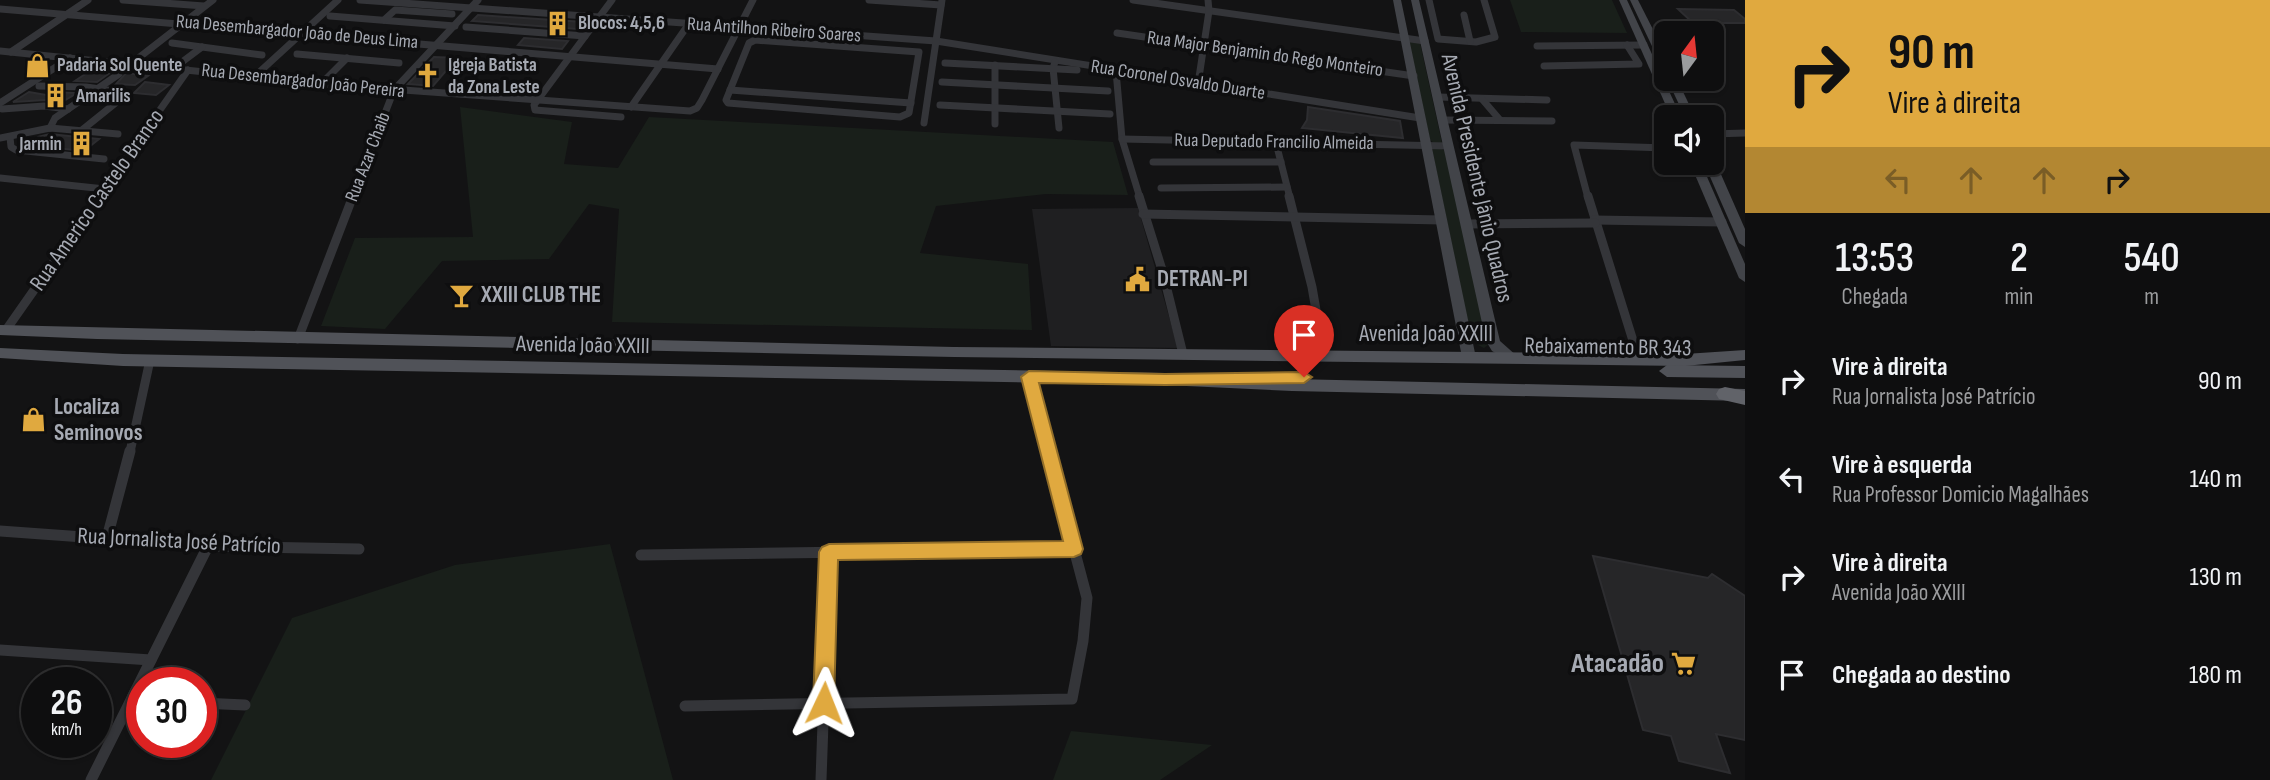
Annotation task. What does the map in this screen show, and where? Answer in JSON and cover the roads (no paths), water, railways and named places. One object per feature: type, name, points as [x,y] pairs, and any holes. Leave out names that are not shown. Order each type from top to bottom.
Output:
[{"type":"highway","points":[[1725,394],[1745,397]]},
{"type":"main road","name":"Avenida João XXIII","points":[[3,330],[298,339],[1324,356],[1467,362]]},
{"type":"main road","points":[[388,364],[427,355],[433,350],[434,341]]},
{"type":"main road","name":"Avenida João XXIII","points":[[0,353],[150,360],[1029,377],[1494,380]]},
{"type":"main road","name":"Avenida João XXIII","points":[[1106,354],[1310,364],[1467,362],[1511,357],[1714,360],[1745,355]]},
{"type":"main road","name":"Rebaixamento BR 343","points":[[1467,362],[1745,372]]},
{"type":"main road","name":"Avenida João XXIII","points":[[1165,379],[1292,385],[1725,394]]},
{"type":"main road","name":"Rebaixamento BR 343","points":[[1494,380],[1745,385]]},
{"type":"street","points":[[10,52],[88,0]]},
{"type":"street","points":[[123,0],[204,6]]},
{"type":"street","points":[[132,63],[213,0]]},
{"type":"street","points":[[254,77],[338,0]]},
{"type":"street","name":"Rua Antilhon Ribeiro Soares","points":[[360,0],[936,41]]},
{"type":"street","name":"Rua Azar Chaib","points":[[298,339],[394,90],[478,0]]},
{"type":"street","points":[[612,0],[537,100],[535,110],[621,117]]},
{"type":"street","points":[[718,69],[753,0]]},
{"type":"street","points":[[869,0],[942,3],[924,123]]},
{"type":"street","points":[[1133,0],[1209,6]]},
{"type":"street","points":[[1167,0],[1424,39],[1470,41],[1490,40],[1495,37],[1484,0]]},
{"type":"street","name":"Avenida Presidente Jânio Quadros","points":[[1397,0],[1468,353],[1467,362]]},
{"type":"street","name":"Avenida Presidente Jânio Quadros","points":[[1415,0],[1493,341],[1497,348],[1511,357]]},
{"type":"street","points":[[1429,0],[1438,39]]},
{"type":"street","points":[[1623,0],[1654,49]]},
{"type":"street","points":[[1634,0],[1671,105]]},
{"type":"street","points":[[1198,84],[1209,6]]},
{"type":"street","name":"Rua Desembargador João de Deus Lima","points":[[0,9],[438,43],[718,69]]},
{"type":"street","points":[[384,20],[398,10],[452,14]]},
{"type":"street","points":[[1464,15],[1470,41]]},
{"type":"street","points":[[330,16],[455,26]]},
{"type":"street","points":[[631,107],[688,25]]},
{"type":"street","points":[[466,27],[585,36]]},
{"type":"street","points":[[826,44],[830,33]]},
{"type":"street","name":"Rua Major Benjamin do Rego Monteiro","points":[[1117,33],[1414,76]]},
{"type":"street","points":[[845,46],[847,34]]},
{"type":"street","points":[[1537,46],[1627,46],[1647,39]]},
{"type":"street","points":[[755,40],[845,46],[919,52],[909,113],[900,117],[748,106],[728,103],[726,100],[749,43],[755,40]]},
{"type":"street","name":"Rua Coronel Osvaldo Duarte","points":[[936,41],[1055,65],[1116,71],[1420,117]]},
{"type":"street","points":[[172,43],[262,55]]},
{"type":"street","points":[[1544,66],[1637,65],[1638,61],[1627,46]]},
{"type":"street","points":[[174,68],[202,47]]},
{"type":"street","name":"Rua Desembargador João Pereira","points":[[0,51],[321,84],[690,111],[699,105],[718,69]]},
{"type":"street","points":[[297,54],[399,63]]},
{"type":"street","points":[[1,106],[71,57]]},
{"type":"street","points":[[321,84],[346,58]]},
{"type":"street","points":[[945,62],[1055,65],[1077,70]]},
{"type":"street","points":[[995,65],[995,124]]},
{"type":"street","points":[[1055,65],[1059,128]]},
{"type":"street","name":"Rua Americo Castelo Branco","points":[[3,330],[188,70]]},
{"type":"street","points":[[1116,71],[1122,139],[1163,273],[1183,354]]},
{"type":"street","points":[[50,128],[52,120],[119,74]]},
{"type":"street","points":[[942,82],[1108,91]]},
{"type":"street","points":[[39,86],[99,89],[128,95],[82,131]]},
{"type":"street","points":[[730,90],[911,103]]},
{"type":"street","points":[[1438,97],[1547,100]]},
{"type":"street","points":[[1482,99],[1500,120]]},
{"type":"street","points":[[940,104],[1110,114]]},
{"type":"street","points":[[1,106],[68,109]]},
{"type":"street","points":[[1443,120],[1552,121]]},
{"type":"street","points":[[0,138],[50,128],[118,134]]},
{"type":"street","points":[[1724,134],[1745,134]]},
{"type":"street","points":[[9,137],[10,147],[16,150],[104,159]]},
{"type":"street","name":"Rua Deputado Francilio Almeida","points":[[1122,139],[1449,146]]},
{"type":"street","points":[[1276,143],[1312,287],[1324,356]]},
{"type":"street","points":[[1639,360],[1594,221],[1574,145],[1654,148]]},
{"type":"street","name":"Rua Deputado Francilio Almeida","points":[[1153,162],[1281,162]]},
{"type":"street","points":[[1700,175],[1741,263],[1745,278]]},
{"type":"street","points":[[1715,175],[1745,243]]},
{"type":"street","points":[[0,178],[105,189]]},
{"type":"street","points":[[1161,188],[1287,187]]},
{"type":"street","points":[[1143,214],[1442,220]]},
{"type":"street","points":[[1466,224],[1722,222]]},
{"type":"street","points":[[107,538],[123,485],[150,360]]},
{"type":"street","points":[[685,705],[1072,699],[1087,613],[1087,598],[1029,377]]},
{"type":"street","name":"Rua Jornalista José Patrício","points":[[0,531],[208,546],[359,549]]},
{"type":"street","points":[[149,667],[208,546]]},
{"type":"street","points":[[641,555],[1074,549]]},
{"type":"street","points":[[821,780],[829,552]]},
{"type":"street","points":[[0,650],[151,660]]},
{"type":"street","points":[[217,704],[245,705]]},
{"type":"street","points":[[91,780],[126,720]]},
{"type":"place","name":"Blocos: 4,5,6","points":[[558,23]]},
{"type":"place","name":"Padaria Sol Quente","points":[[37,65]]},
{"type":"place","name":"Igreja Batista da Zona Leste","points":[[428,76]]},
{"type":"place","name":"Amarilis","points":[[56,96]]},
{"type":"place","name":"Jarmin","points":[[82,144]]},
{"type":"place","name":"DETRAN-PI","points":[[1137,279]]},
{"type":"place","name":"XXIII CLUB THE","points":[[461,295]]},
{"type":"place","name":"Localiza Seminovos","points":[[34,420]]},
{"type":"place","name":"Atacadão","points":[[1684,663]]}]
